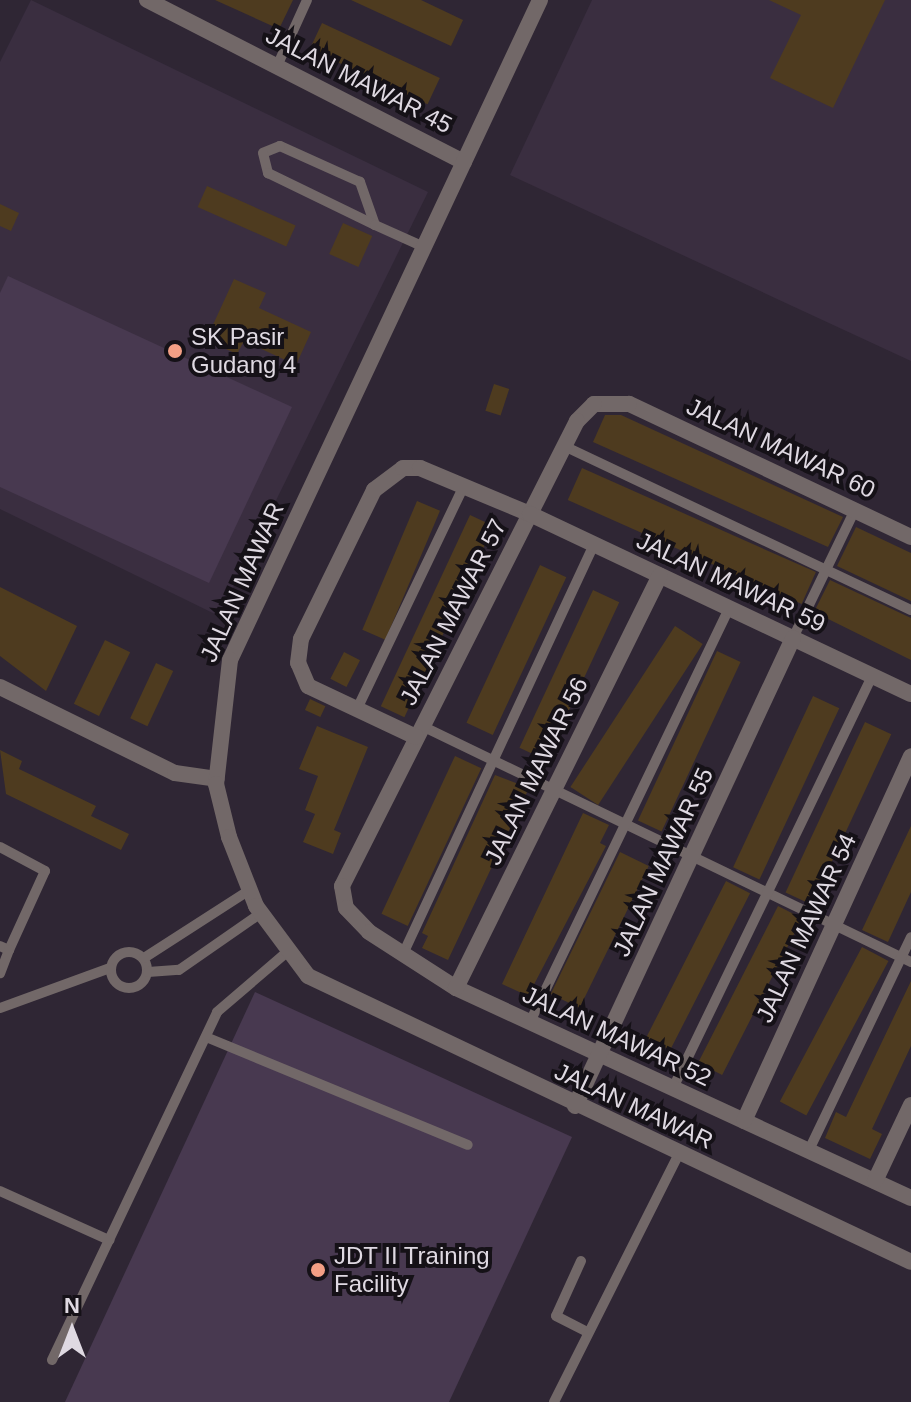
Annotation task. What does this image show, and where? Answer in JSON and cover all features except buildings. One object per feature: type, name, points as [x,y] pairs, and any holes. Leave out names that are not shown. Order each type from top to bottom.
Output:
[{"type":"street","name":"JALAN MAWAR 45","points":[[147,0],[278,64],[464,162]]},
{"type":"street","name":"JALAN MAWAR","points":[[540,0],[230,660],[217,779],[248,891],[287,952],[308,976],[575,1106],[911,1262]]},
{"type":"street","name":"JALAN MAWAR 57","points":[[343,878],[564,446],[594,404],[629,404]]},
{"type":"street","name":"JALAN MAWAR 60","points":[[629,404],[911,537]]},
{"type":"street","name":"JALAN MAWAR 59","points":[[419,732],[357,709],[308,686],[298,663],[301,639],[381,480],[420,468],[530,514],[911,694]]},
{"type":"street","name":"JALAN MAWAR 56","points":[[456,988],[660,576]]},
{"type":"street","name":"JALAN MAWAR 55","points":[[575,1106],[793,638]]},
{"type":"street","points":[[0,687],[175,773],[217,779]]},
{"type":"street","name":"JALAN MAWAR 54","points":[[744,1121],[911,756]]},
{"type":"street","name":"JALAN MAWAR 52","points":[[343,878],[352,917],[456,988],[911,1198]]},
{"type":"street","points":[[875,1181],[907,1124],[911,1105]]},
{"type":"lane","points":[[278,64],[307,0]]},
{"type":"lane","points":[[375,225],[357,180],[280,146],[263,153],[268,173],[375,225],[424,247]]},
{"type":"lane","points":[[564,446],[911,610]]},
{"type":"lane","points":[[357,709],[464,486]]},
{"type":"lane","points":[[793,638],[855,510]]},
{"type":"lane","points":[[403,954],[496,763],[594,544]]},
{"type":"lane","points":[[530,1022],[729,608]]},
{"type":"lane","points":[[673,1088],[872,676]]},
{"type":"lane","points":[[419,732],[496,763],[906,960]]},
{"type":"lane","points":[[0,847],[45,871],[4,948],[0,973]]},
{"type":"lane","points":[[144,958],[248,891]]},
{"type":"lane","points":[[110,968],[127,989],[148,972],[179,970],[261,913]]},
{"type":"lane","points":[[809,1150],[906,960],[911,937]]},
{"type":"lane","points":[[0,1008],[110,968],[117,955],[131,951],[144,958],[148,972]]},
{"type":"lane","points":[[52,1360],[206,1037],[230,995],[287,952]]},
{"type":"lane","points":[[206,1037],[468,1145]]},
{"type":"lane","points":[[554,1402],[679,1154]]},
{"type":"lane","points":[[0,1191],[109,1240]]},
{"type":"lane","points":[[581,1261],[556,1316],[588,1332]]},
{"type":"shaded area","name":"SK Pasir Gudang 4","points":[[31,0],[428,192],[219,616],[0,509],[0,62]]},
{"type":"shaded area","points":[[592,0],[911,0],[911,361],[510,175]]},
{"type":"shaded area","points":[[8,276],[292,407],[209,583],[0,487],[0,293]]},
{"type":"shaded area","name":"JDT II Training Facility","points":[[255,992],[572,1137],[449,1402],[65,1402]]},
{"type":"place","name":"SK Pasir Gudang 4","points":[[175,351]]},
{"type":"place","name":"JDT II Training Facility","points":[[318,1270]]}]
